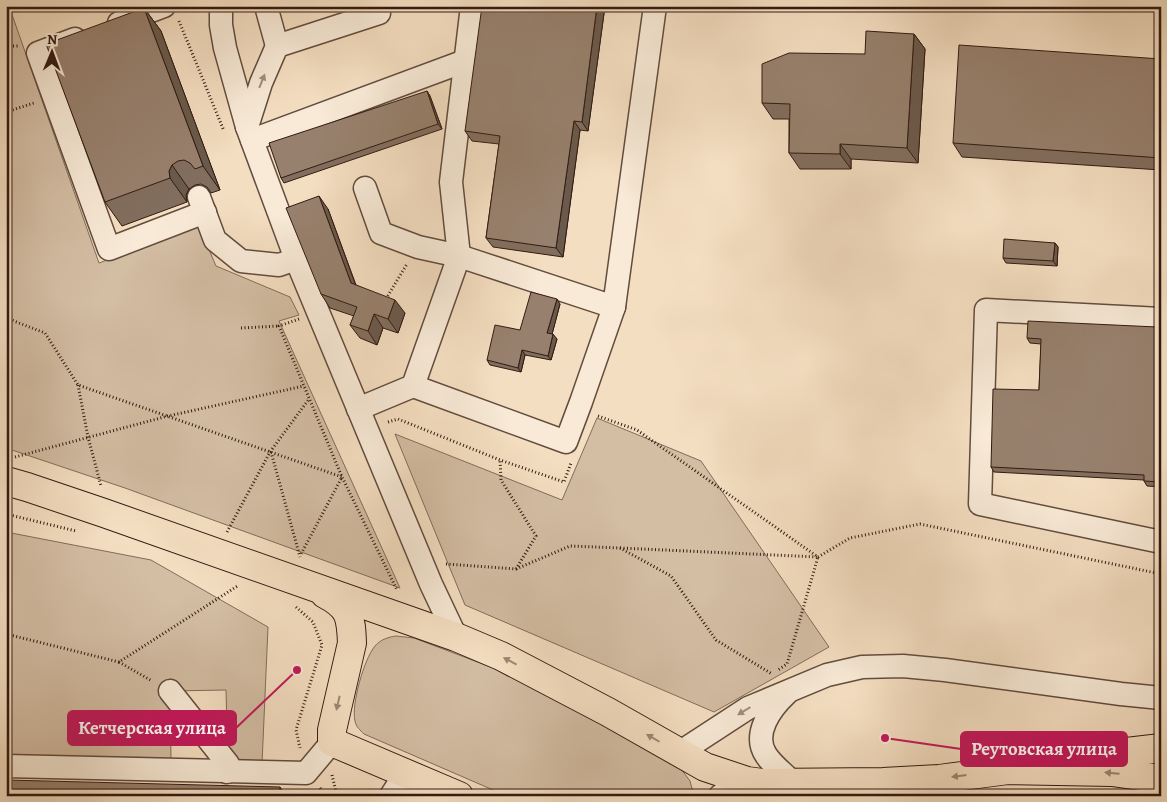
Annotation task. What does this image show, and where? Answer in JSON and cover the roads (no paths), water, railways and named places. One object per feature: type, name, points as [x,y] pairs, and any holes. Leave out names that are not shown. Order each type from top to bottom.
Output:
[{"type":"main road","points":[[10,469],[27,487],[104,512],[296,593],[414,622],[501,656],[608,712],[679,753],[719,772],[739,779],[791,789],[939,779],[1008,770],[1086,756],[1161,748]]},
{"type":"main road","points":[[296,593],[328,596],[347,610],[350,618],[352,643],[332,730],[332,742],[459,796]]},
{"type":"main road","points":[[349,656],[357,639],[372,626],[391,621],[414,622]]},
{"type":"main road","points":[[1008,770],[1112,772],[1161,779]]},
{"type":"street","points":[[164,6],[38,53],[109,249],[202,205],[215,240],[241,261],[279,265],[296,259]]},
{"type":"street","points":[[221,6],[224,48],[249,134],[296,259],[431,584],[456,637]]},
{"type":"street","points":[[249,134],[261,83],[278,46],[266,6]]},
{"type":"street","points":[[278,46],[379,14],[377,6]]},
{"type":"street","points":[[413,386],[459,256],[451,182],[472,6]]},
{"type":"street","points":[[358,409],[413,386],[566,442],[582,402],[614,307],[655,6]]},
{"type":"street","points":[[249,134],[465,61]]},
{"type":"street","points":[[365,188],[381,233],[418,247],[459,256],[614,307]]},
{"type":"street","points":[[1161,319],[986,310],[980,504],[1161,542]]},
{"type":"street","points":[[679,753],[748,708],[827,674],[862,667],[903,666],[946,670],[1161,698]]},
{"type":"street","points":[[170,691],[228,764],[227,772]]},
{"type":"street","points":[[788,691],[775,704],[767,717],[762,732],[762,745],[765,755],[791,789]]},
{"type":"street","points":[[6,766],[306,773],[332,742]]},
{"type":"street","points":[[390,796],[405,774]]},
{"type":"street","points":[[720,796],[737,785],[762,783]]},
{"type":"place","name":"Кетчерская улица","points":[[297,670]]},
{"type":"place","name":"Реутовская улица","points":[[885,738]]}]
